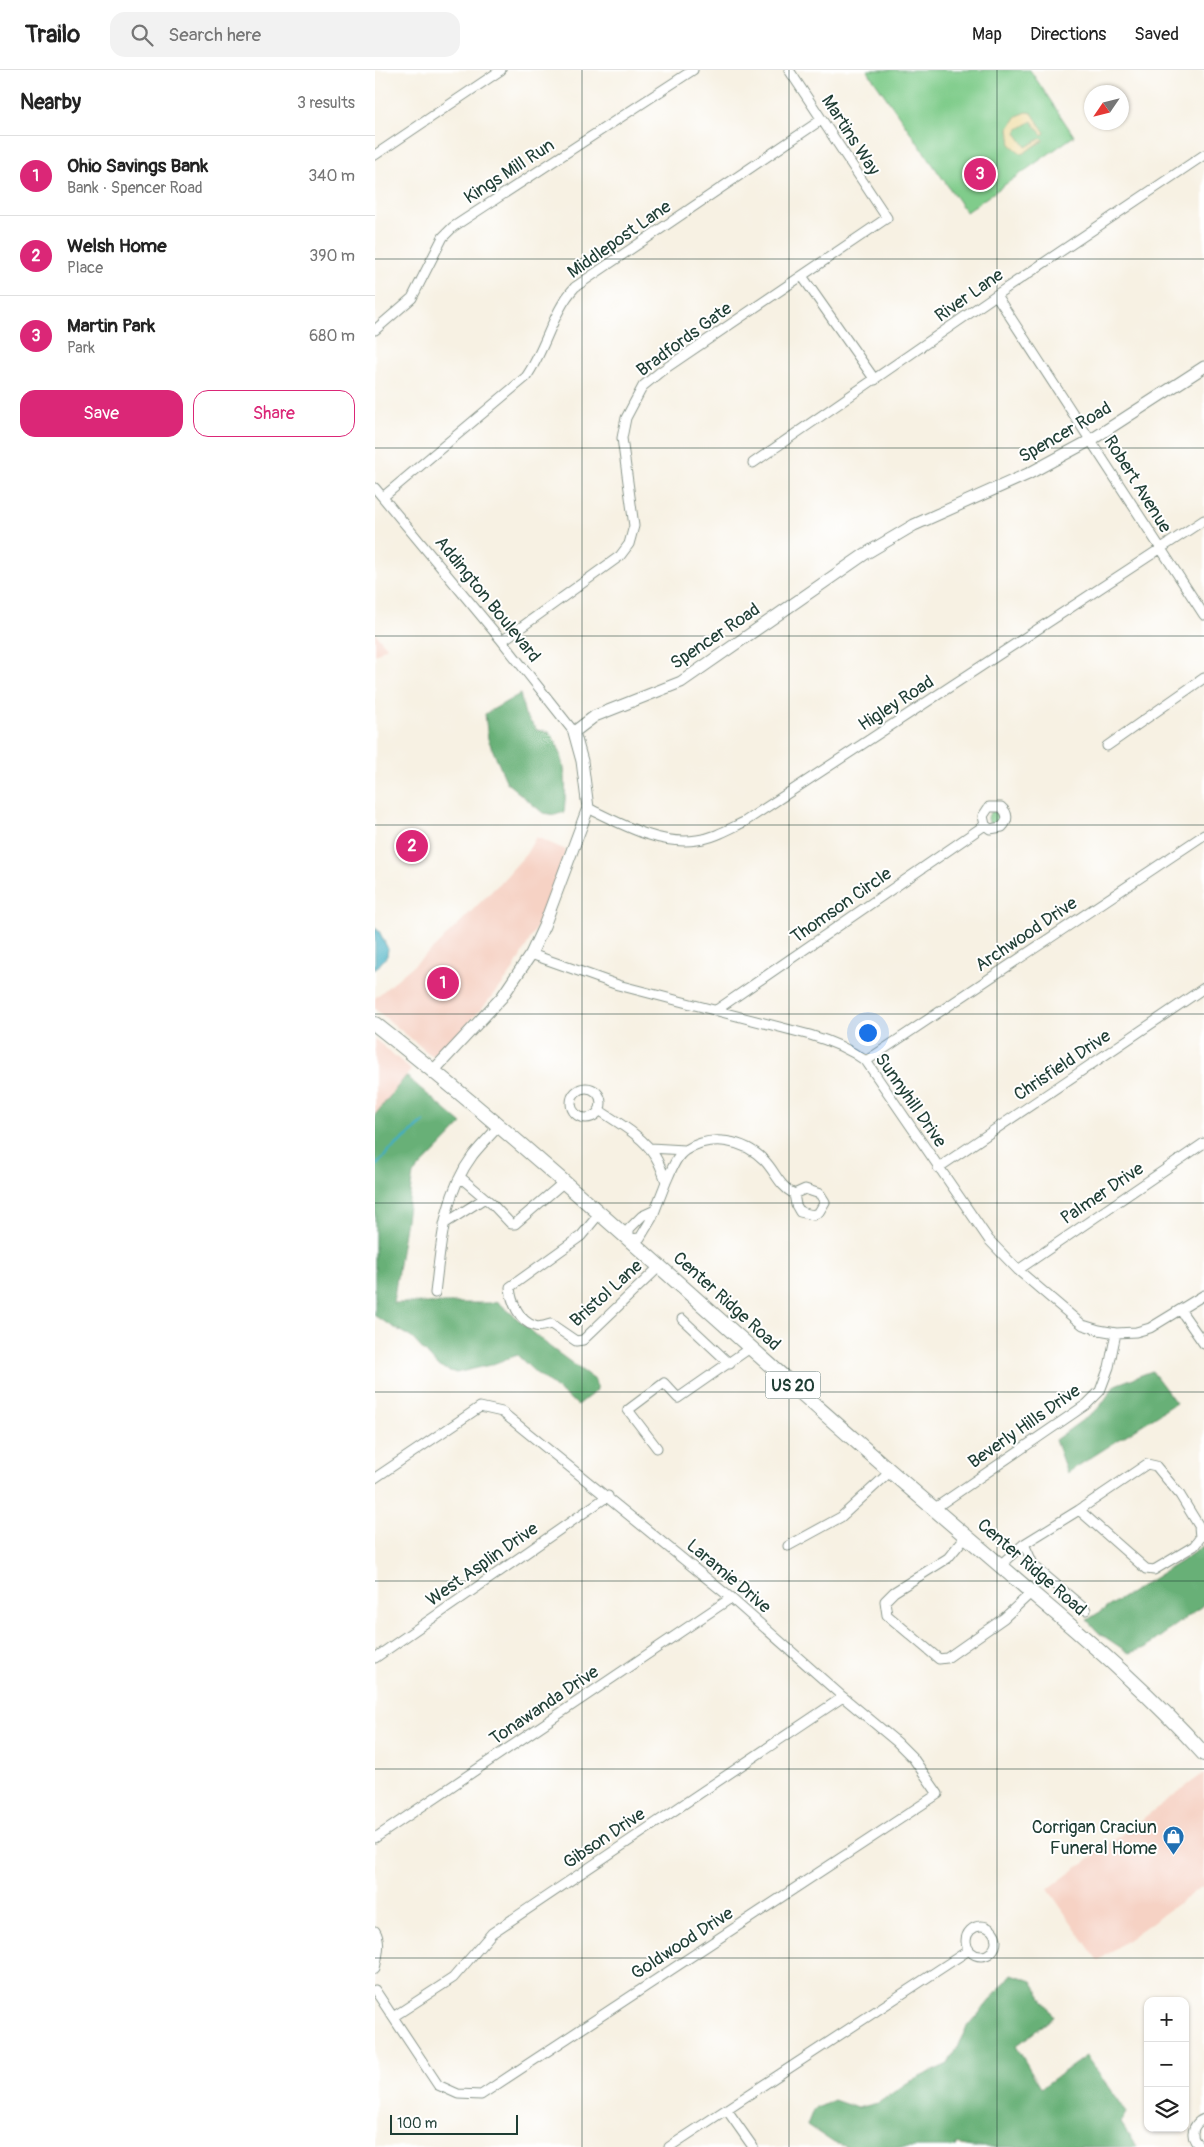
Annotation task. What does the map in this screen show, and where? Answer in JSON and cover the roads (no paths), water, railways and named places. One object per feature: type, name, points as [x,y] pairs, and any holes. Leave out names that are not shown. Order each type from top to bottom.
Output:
[{"type":"main road","name":"Center Ridge Road","points":[[375,1024],[434,1070],[600,1213],[891,1472],[1116,1665],[1181,1728],[1204,1754]]},
{"type":"street","points":[[375,155],[501,70]]},
{"type":"street","name":"Kings Mill Run","points":[[375,330],[412,298],[443,237],[453,227],[601,132],[693,70]]},
{"type":"street","name":"Martins Way","points":[[789,70],[887,218]]},
{"type":"street","name":"Middlepost Lane","points":[[383,497],[526,377],[534,366],[565,298],[575,287],[821,120]]},
{"type":"street","name":"River Lane","points":[[753,464],[996,295],[1204,155]]},
{"type":"street","name":"Bradfords Gate","points":[[502,641],[620,556],[629,544],[634,526],[622,438],[626,418],[643,386],[660,372],[887,218]]},
{"type":"street","points":[[802,276],[875,380]]},
{"type":"street","name":"Robert Avenue","points":[[996,295],[1204,615]]},
{"type":"street","name":"Spencer Road","points":[[574,732],[595,716],[681,682],[865,554],[914,525],[1028,474],[1091,440],[1204,367]]},
{"type":"street","name":"Addington Boulevard","points":[[375,488],[502,641],[574,732]]},
{"type":"street","name":"Higley Road","points":[[588,808],[640,832],[666,839],[681,841],[698,840],[720,834],[744,822],[1204,520]]},
{"type":"street","points":[[1107,746],[1204,678]]},
{"type":"street","points":[[434,1070],[502,997],[531,954],[561,884],[588,808],[582,761],[574,732]]},
{"type":"street","name":"Thomson Circle","points":[[715,1011],[985,825]]},
{"type":"street","name":"Archwood Drive","points":[[866,1061],[1204,835]]},
{"type":"street","name":"Sunnyhill Drive","points":[[531,954],[618,985],[836,1043],[852,1050],[866,1061],[989,1240],[1018,1270],[1083,1324],[1116,1333]]},
{"type":"street","name":"Chrisfield Drive","points":[[938,1168],[1204,988]]},
{"type":"street","points":[[599,1110],[650,1148],[656,1157],[666,1182]]},
{"type":"street","points":[[435,1293],[447,1208],[460,1176],[474,1154],[499,1126]]},
{"type":"street","points":[[650,1148],[685,1150],[715,1140],[735,1142],[749,1148],[764,1160],[783,1187],[794,1194]]},
{"type":"street","name":"Palmer Drive","points":[[1018,1270],[1204,1143]]},
{"type":"street","points":[[629,1239],[640,1238],[655,1210],[674,1165],[685,1150]]},
{"type":"street","points":[[460,1176],[511,1224],[515,1224],[564,1182]]},
{"type":"street","points":[[444,1224],[485,1198]]},
{"type":"street","name":"Bristol Lane","points":[[600,1213],[581,1236],[510,1286],[514,1305],[530,1324],[537,1327],[551,1324],[576,1341],[583,1340],[660,1266]]},
{"type":"street","points":[[1116,1333],[1136,1332],[1150,1328],[1181,1311],[1204,1295]]},
{"type":"street","points":[[1181,1311],[1204,1344]]},
{"type":"street","points":[[682,1318],[730,1364]]},
{"type":"street","name":"Beverly Hills Drive","points":[[935,1508],[1087,1404],[1100,1390],[1109,1367],[1116,1333]]},
{"type":"street","points":[[657,1448],[628,1410],[664,1383],[678,1398],[730,1364],[750,1348]]},
{"type":"street","name":"Laramie Drive","points":[[375,1478],[480,1407],[502,1412],[608,1496],[731,1598],[843,1698],[897,1742],[913,1758],[938,1794]]},
{"type":"street","points":[[1000,1565],[1024,1544],[1147,1464],[1157,1466],[1180,1494],[1199,1526],[1200,1538],[1194,1546],[1155,1570],[1146,1569],[1079,1510]]},
{"type":"street","points":[[788,1546],[841,1517],[891,1472]]},
{"type":"street","name":"West Asplin Drive","points":[[375,1658],[608,1496]]},
{"type":"street","points":[[966,1536],[948,1558],[894,1592],[885,1601],[887,1615],[939,1659],[947,1658],[1004,1618],[1032,1592]]},
{"type":"street","points":[[1024,1544],[1034,1566],[1087,1610]]},
{"type":"street","name":"Tonawanda Drive","points":[[375,1838],[731,1598]]},
{"type":"street","name":"Gibson Drive","points":[[393,2017],[453,1978],[492,1933],[843,1698]]},
{"type":"street","name":"Goldwood Drive","points":[[393,2017],[438,2085],[457,2094],[481,2095],[938,1794]]},
{"type":"street","points":[[375,1931],[378,1936],[379,1946],[375,1969]]},
{"type":"street","points":[[669,2147],[969,1950]]},
{"type":"street","points":[[375,1990],[393,2017]]},
{"type":"street","points":[[727,2110],[753,2147]]},
{"type":"street","points":[[1203,2147],[1199,2145],[1193,2136],[1193,2128],[1204,2119]]},
{"type":"water","points":[[375,928],[379,931],[388,949],[387,956],[375,970]]},
{"type":"waterway","points":[[375,1167],[389,1151],[424,1122]]},
{"type":"place","name":"Martin Park","points":[[980,174]]},
{"type":"place","name":"Welsh Home","points":[[412,846]]},
{"type":"place","name":"Ohio Savings Bank","points":[[443,983]]},
{"type":"place","name":"Corrigan Craciun Funeral Home","points":[[1173,1856]]}]
